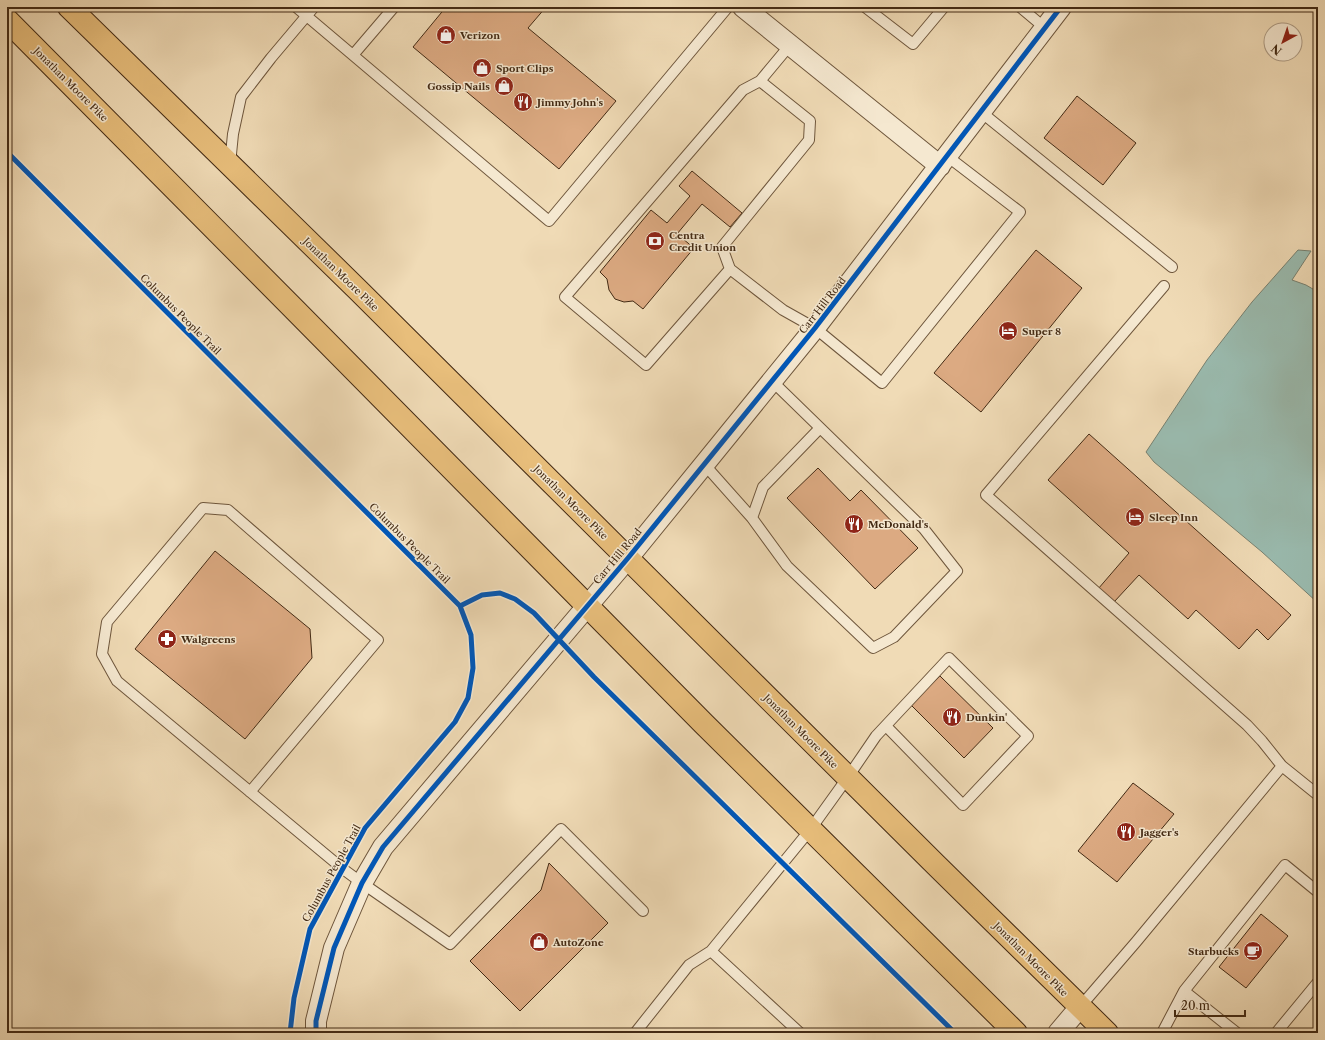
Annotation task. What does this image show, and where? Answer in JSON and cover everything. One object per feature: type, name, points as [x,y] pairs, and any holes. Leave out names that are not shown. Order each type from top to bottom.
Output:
[{"type":"highway","name":"Jonathan Moore Pike","points":[[68,7],[359,291],[1080,1008],[1107,1033]]},
{"type":"highway","name":"Jonathan Moore Pike","points":[[7,20],[587,607],[1016,1033]]},
{"type":"street","points":[[743,7],[790,45],[944,161]]},
{"type":"street","name":"Carr Hill Road","points":[[316,1033],[316,1021],[334,948],[362,883],[383,847],[628,558],[815,328],[1061,7]]},
{"type":"street","points":[[1058,1033],[1080,1008]]},
{"type":"lane","points":[[296,7],[549,221],[728,7]]},
{"type":"lane","points":[[230,165],[233,134],[241,97],[271,58],[314,7]]},
{"type":"lane","points":[[353,56],[394,7]]},
{"type":"lane","points":[[865,7],[913,44],[944,7]]},
{"type":"lane","points":[[1020,7],[1045,28]]},
{"type":"lane","points":[[730,269],[646,365],[565,297],[743,90],[760,81],[790,45]]},
{"type":"lane","points":[[760,81],[810,121],[809,140],[722,247],[730,269],[782,310],[815,328],[882,383],[1020,212],[944,161]]},
{"type":"lane","points":[[981,112],[1172,267]]},
{"type":"lane","points":[[1164,286],[986,495],[1247,725],[1282,766],[1318,795]]},
{"type":"lane","points":[[704,464],[752,518],[787,566],[873,648],[894,637],[956,571],[924,529],[772,381]]},
{"type":"lane","points":[[752,518],[763,487],[820,428]]},
{"type":"lane","points":[[250,792],[378,640],[228,510],[203,508],[108,622],[102,654],[118,681],[250,792],[362,883],[450,944],[561,829],[643,911]]},
{"type":"lane","points":[[635,1033],[689,965],[712,951],[810,830],[876,736],[949,658],[1028,736],[963,805],[886,726]]},
{"type":"lane","points":[[1080,1008],[1282,766]]},
{"type":"lane","points":[[1162,1033],[1184,991],[1285,865],[1318,892]]},
{"type":"lane","points":[[712,951],[800,1033]]},
{"type":"lane","points":[[1276,1033],[1318,982]]},
{"type":"lane","points":[[1184,991],[1237,1033]]},
{"type":"water","points":[[1298,250],[1311,251],[1292,280],[1306,285],[1318,292],[1318,603],[1262,552],[1154,462],[1146,452],[1207,360],[1252,302]]},
{"type":"building","points":[[446,7],[546,7],[528,28],[616,101],[559,169],[413,47]]},
{"type":"building","points":[[1077,96],[1136,143],[1103,185],[1044,138]]},
{"type":"building","name":"Centra Credit Union","points":[[692,171],[742,213],[730,227],[702,204],[677,234],[694,248],[643,309],[633,301],[624,302],[615,299],[609,290],[607,279],[600,272],[651,210],[667,223],[690,196],[679,186]]},
{"type":"building","name":"Super 8","points":[[1036,250],[1082,288],[981,412],[934,373]]},
{"type":"building","name":"Sleep Inn","points":[[1089,434],[1291,615],[1268,640],[1257,629],[1239,649],[1196,610],[1188,619],[1139,575],[1114,602],[1098,589],[1129,553],[1048,480]]},
{"type":"building","name":"McDonald's","points":[[818,468],[850,501],[861,490],[918,548],[875,589],[787,498]]},
{"type":"building","name":"Walgreens","points":[[215,551],[310,629],[312,658],[245,739],[135,649]]},
{"type":"building","name":"Dunkin'","points":[[940,676],[993,728],[964,758],[911,705]]},
{"type":"building","name":"Jagger's","points":[[1133,783],[1174,814],[1117,882],[1078,851]]},
{"type":"building","name":"AutoZone","points":[[549,863],[608,923],[520,1011],[470,961],[541,890]]},
{"type":"building","name":"Starbucks","points":[[1261,914],[1288,936],[1246,988],[1219,967]]},
{"type":"cycle path","points":[[316,1033],[316,1021],[334,948],[362,883],[383,847],[628,558],[815,328],[1061,7]]},
{"type":"cycle path","name":"Columbus People Trail","points":[[7,152],[460,606],[471,635],[473,668],[468,698],[455,722],[365,828],[310,929],[294,998],[290,1033]]},
{"type":"cycle path","points":[[460,606],[482,595],[500,593],[515,599],[534,613],[594,677],[955,1033]]},
{"type":"place","name":"Verizon","points":[[446,35]]},
{"type":"place","name":"Sport Clips","points":[[482,68]]},
{"type":"place","name":"Gossip Nails","points":[[504,86]]},
{"type":"place","name":"Jimmy John's","points":[[523,102]]},
{"type":"place","name":"Centra Credit Union","points":[[655,241]]},
{"type":"place","name":"Super 8","points":[[1008,331]]},
{"type":"place","name":"Sleep Inn","points":[[1135,517]]},
{"type":"place","name":"McDonald's","points":[[854,524]]},
{"type":"place","name":"Walgreens","points":[[167,639]]},
{"type":"place","name":"Dunkin'","points":[[952,717]]},
{"type":"place","name":"Jagger's","points":[[1126,832]]},
{"type":"place","name":"AutoZone","points":[[539,942]]},
{"type":"place","name":"Starbucks","points":[[1253,951]]}]
